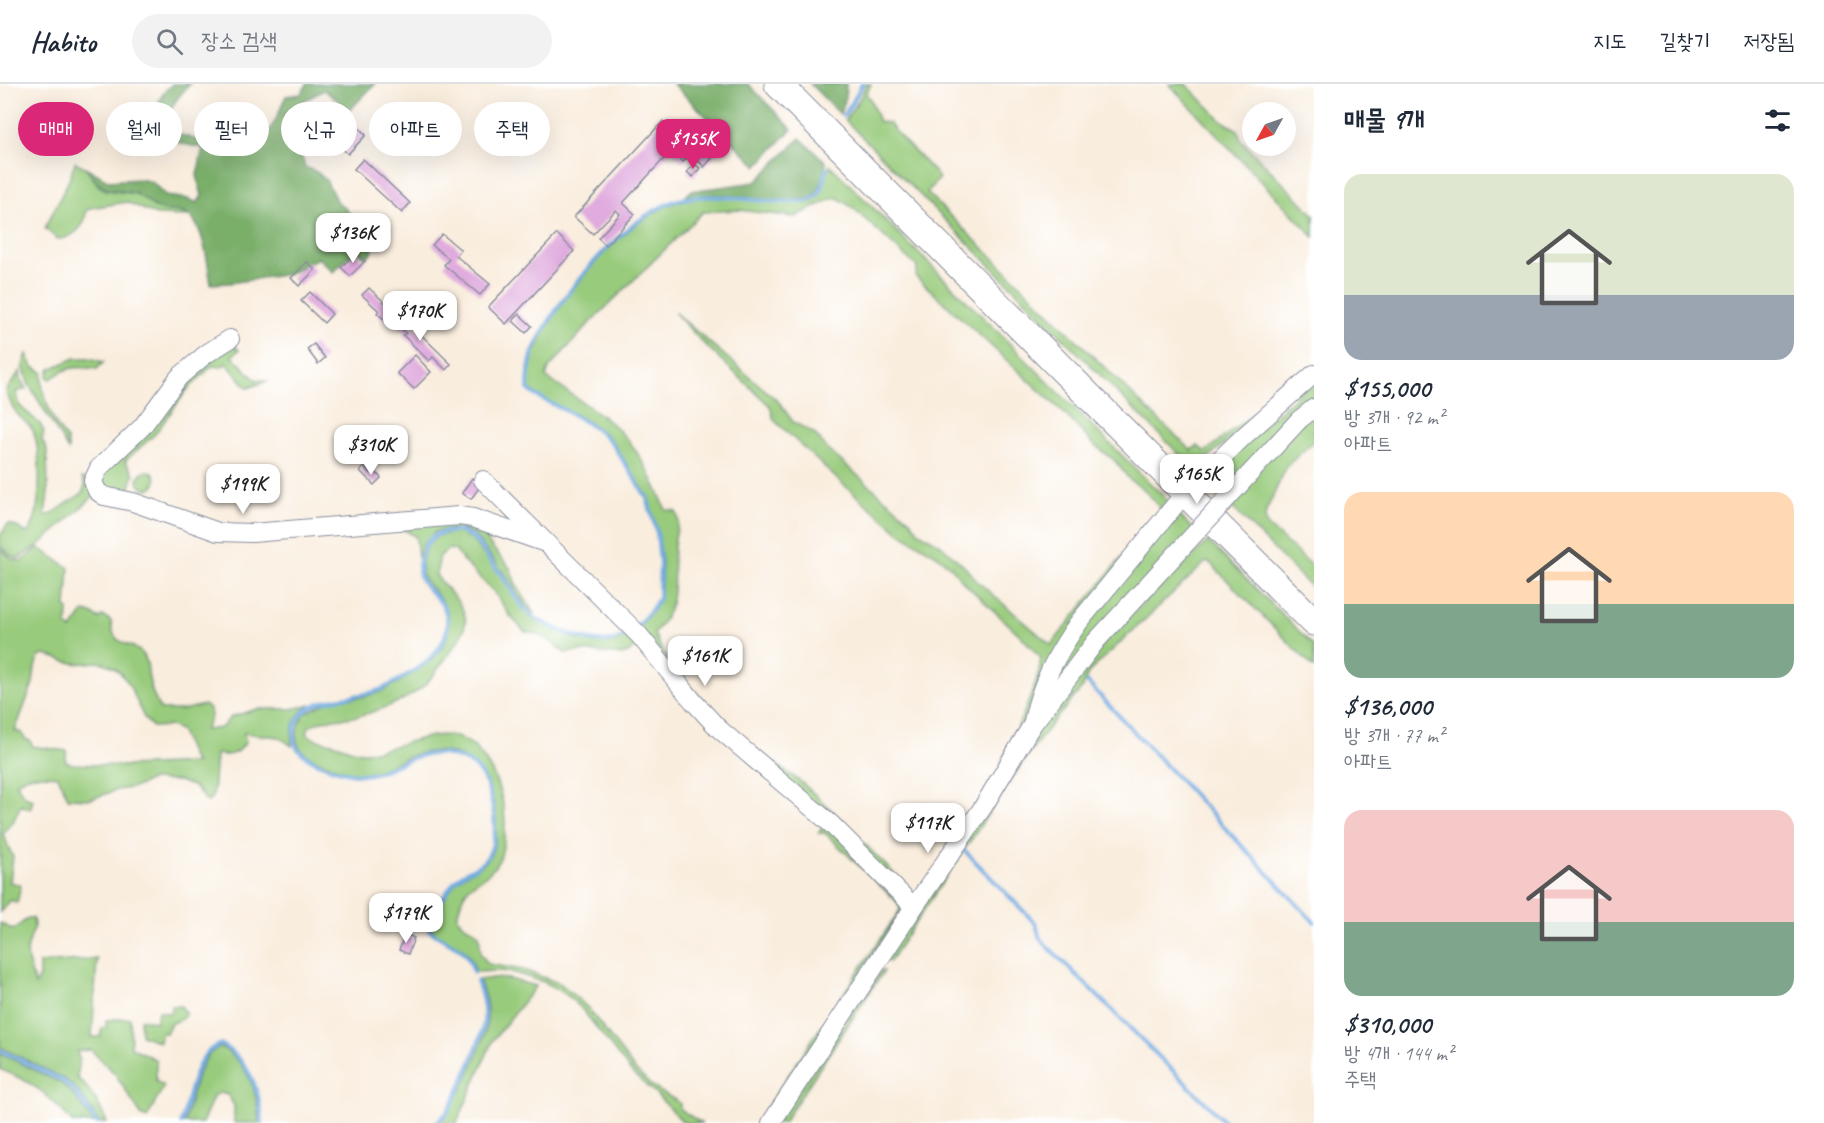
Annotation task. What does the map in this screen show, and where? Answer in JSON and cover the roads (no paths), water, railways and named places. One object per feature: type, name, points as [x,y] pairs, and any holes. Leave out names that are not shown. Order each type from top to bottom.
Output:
[{"type":"highway","points":[[778,84],[1314,622]]},
{"type":"street","points":[[230,339],[206,354],[179,377],[142,428],[99,468],[93,481],[98,491],[104,496],[133,502],[218,532],[252,533],[459,516],[473,518],[546,543]]},
{"type":"street","points":[[1032,725],[1045,678],[1079,622],[1185,493],[1244,436],[1314,374]]},
{"type":"street","points":[[771,1123],[983,807],[1032,725],[1096,641],[1299,420],[1314,408]]},
{"type":"street","points":[[483,480],[639,635],[718,728],[831,824],[914,907]]},
{"type":"waterway","points":[[843,116],[862,84]]},
{"type":"waterway","points":[[637,626],[659,598],[660,563],[657,533],[647,498],[606,437],[587,423],[528,389],[533,352],[543,331],[576,283],[596,259],[642,218],[665,205],[687,198],[807,201],[814,198],[820,191],[827,169]]},
{"type":"waterway","points":[[474,973],[462,950],[429,930],[429,921],[453,883],[482,863],[493,843],[495,827],[493,811],[488,788],[481,774],[465,760],[436,754],[416,757],[370,774],[362,775],[338,770],[303,754],[294,739],[296,723],[303,712],[314,705],[384,688],[418,668],[437,650],[444,639],[447,627],[446,614],[442,604],[421,579],[419,567],[425,547],[438,534],[459,532],[473,539],[504,578],[522,606],[542,622],[594,641],[606,642],[629,634]]},
{"type":"waterway","points":[[1087,682],[1314,922]]},
{"type":"waterway","points":[[965,851],[1036,924],[1040,939],[1226,1123]]},
{"type":"waterway","points":[[436,1123],[446,1114],[456,1096],[482,1030],[484,1006],[477,981]]},
{"type":"waterway","points":[[181,1123],[198,1066],[212,1049],[221,1044],[239,1059],[252,1078],[259,1100],[262,1123]]},
{"type":"waterway","points":[[0,1050],[63,1081],[75,1092],[97,1123]]}]
